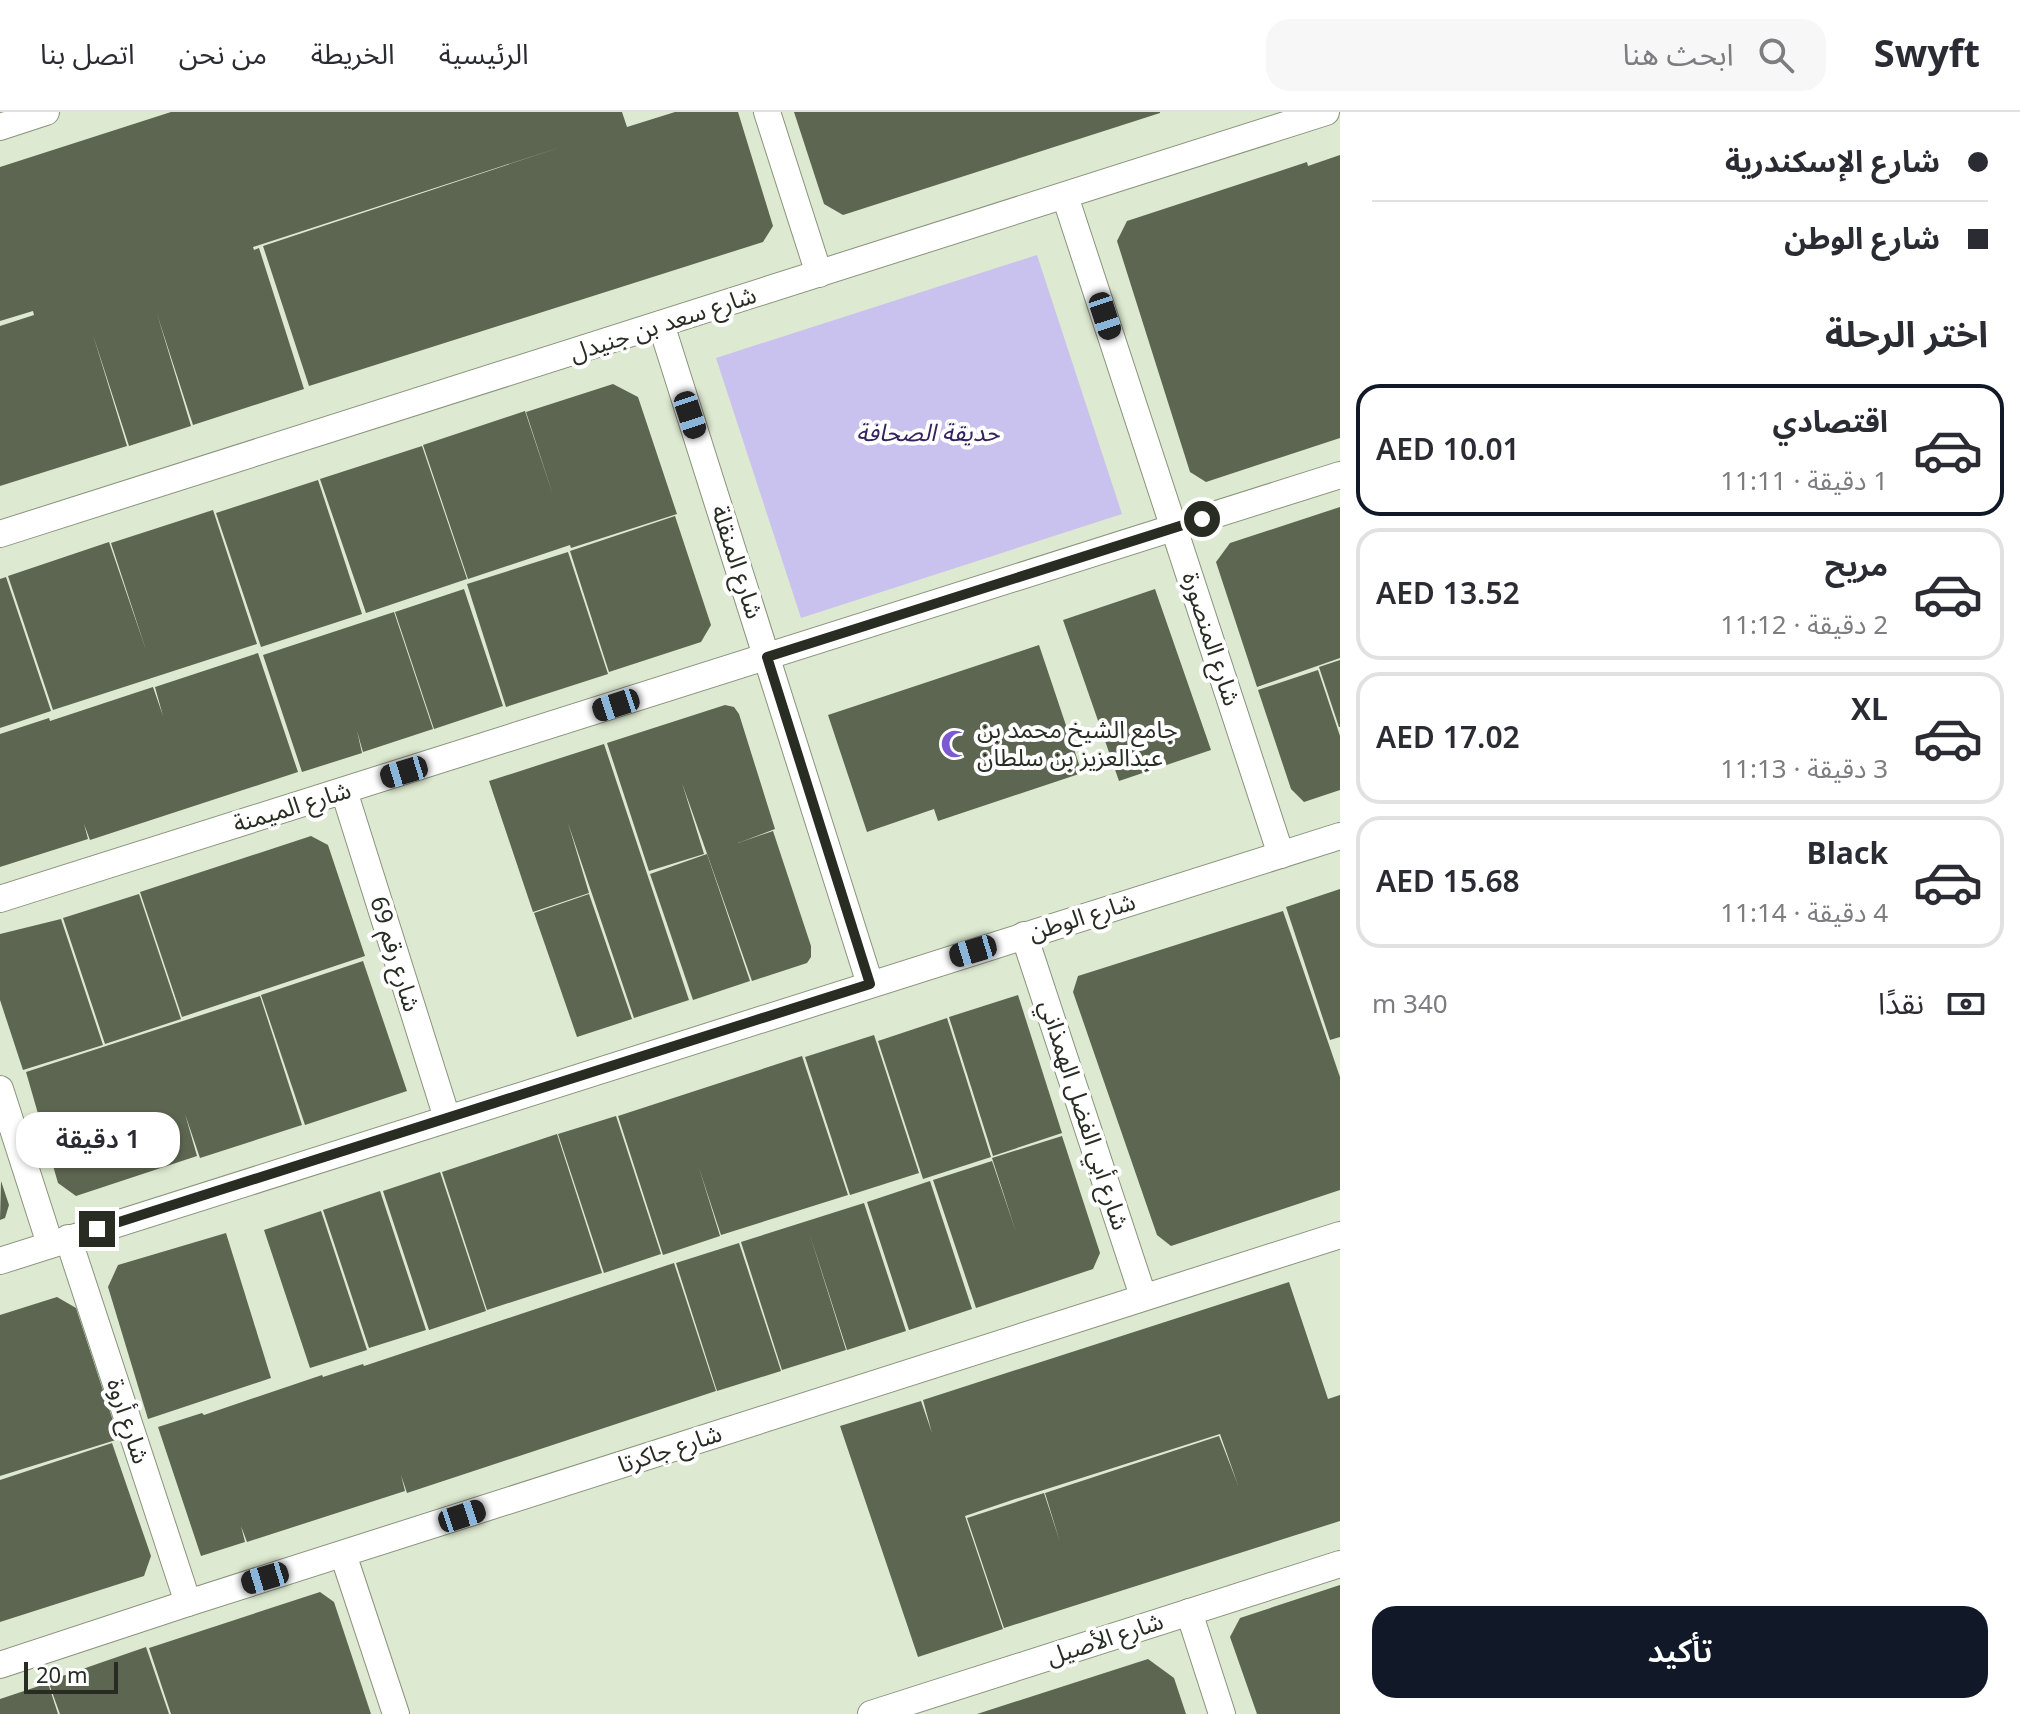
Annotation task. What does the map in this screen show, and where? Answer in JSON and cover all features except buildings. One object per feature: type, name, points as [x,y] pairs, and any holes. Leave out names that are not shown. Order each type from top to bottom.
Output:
[{"type":"street","points":[[0,127],[46,112]]},
{"type":"street","points":[[767,112],[819,274]]},
{"type":"street","name":"شارع سعد بن جنيدل","points":[[0,534],[1326,112]]},
{"type":"street","name":"شارع المنصورة","points":[[1065,196],[1281,855]]},
{"type":"street","name":"شارع المنقلة","points":[[661,324],[870,984]]},
{"type":"street","name":"شارع الميمنة","points":[[0,899],[1340,475]]},
{"type":"street","name":"شارع رقم 69","points":[[344,791],[447,1118]]},
{"type":"street","name":"شارع الوطن","points":[[0,1261],[1340,836]]},
{"type":"street","name":"شارع أبي الفضل الهمذاني","points":[[1024,935],[1143,1296]]},
{"type":"street","name":"شارع أروة","points":[[0,1089],[59,1241],[188,1603]]},
{"type":"street","name":"شارع جاكرتا","points":[[0,1665],[1340,1235]]},
{"type":"street","points":[[343,1554],[396,1714]]},
{"type":"street","name":"شارع الأصيل","points":[[871,1714],[1340,1564]]},
{"type":"street","points":[[1189,1612],[1222,1714]]},
{"type":"green space","name":"حديقة الصحافة","points":[[1037,255],[1122,514],[801,618],[716,358]]},
{"type":"place","name":"جامع الشيخ محمد بن عبدالعزيز بن سلطان","points":[[955,744]]},
{"type":"route","points":[[97,1229],[870,984],[767,657],[1202,519]]}]
